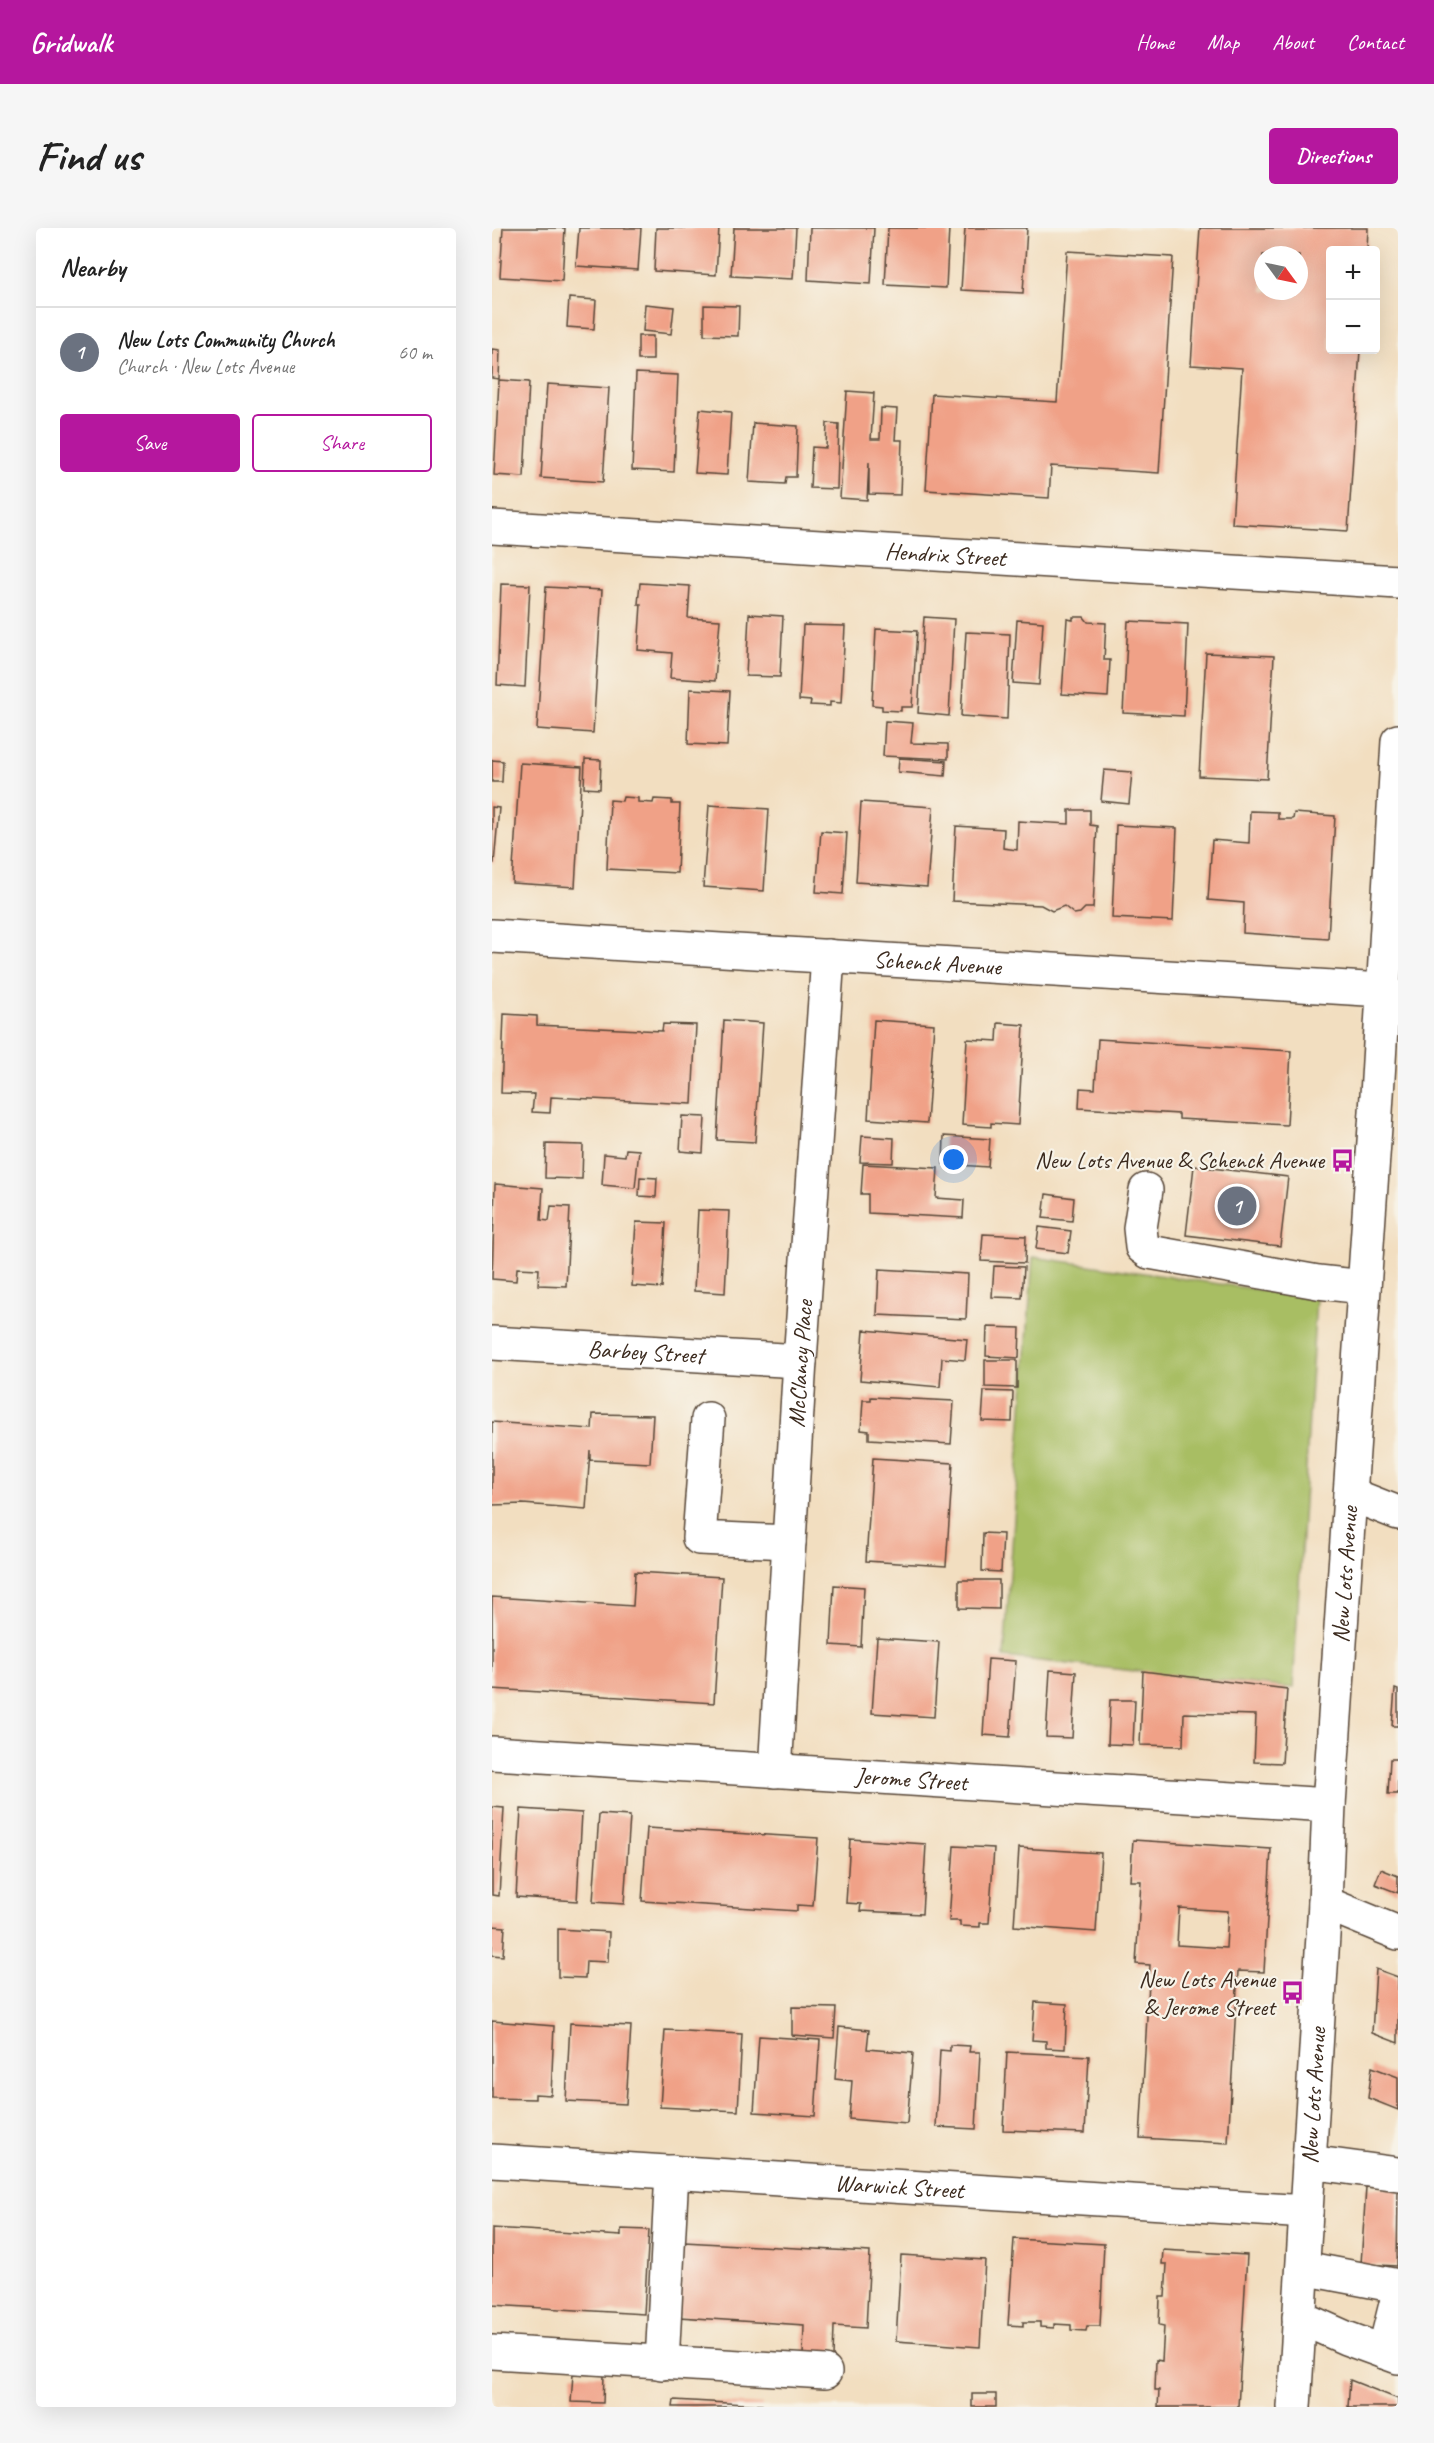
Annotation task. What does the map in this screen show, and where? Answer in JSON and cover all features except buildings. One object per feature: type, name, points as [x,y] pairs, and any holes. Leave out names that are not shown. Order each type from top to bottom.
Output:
[{"type":"street","name":"Hendrix Street","points":[[492,527],[1398,582]]},
{"type":"street","name":"New Lots Avenue","points":[[1294,2407],[1329,1805],[1364,1287],[1388,1077],[1383,990],[1398,741]]},
{"type":"street","name":"Schenck Avenue","points":[[492,936],[1383,990]]},
{"type":"street","name":"McClancy Place","points":[[776,1771],[800,1361],[828,956]]},
{"type":"street","points":[[1146,1190],[1140,1238],[1142,1247],[1149,1251],[1318,1282],[1364,1287]]},
{"type":"street","name":"Barbey Street","points":[[492,1343],[800,1361]]},
{"type":"street","points":[[708,1419],[699,1538],[789,1542]]},
{"type":"street","points":[[1350,1494],[1398,1514]]},
{"type":"street","name":"Jerome Street","points":[[492,1753],[1329,1805]]},
{"type":"street","points":[[1325,1903],[1398,1933]]},
{"type":"street","name":"Warwick Street","points":[[492,2161],[1306,2212]]},
{"type":"street","points":[[1309,2162],[1398,2174]]},
{"type":"street","points":[[662,2363],[672,2172]]},
{"type":"street","points":[[1303,2268],[1398,2286]]},
{"type":"street","points":[[1299,2317],[1346,2338],[1391,2354],[1398,2295]]},
{"type":"street","points":[[492,2352],[825,2372]]},
{"type":"green space","points":[[1033,1257],[1316,1298],[1293,1688],[1004,1657]]},
{"type":"place","name":"New Lots Avenue & Schenck Avenue","points":[[1342,1160]]},
{"type":"place","name":"New Lots Community Church","points":[[1237,1206]]},
{"type":"place","name":"New Lots Avenue & Jerome Street","points":[[1293,1993]]}]
